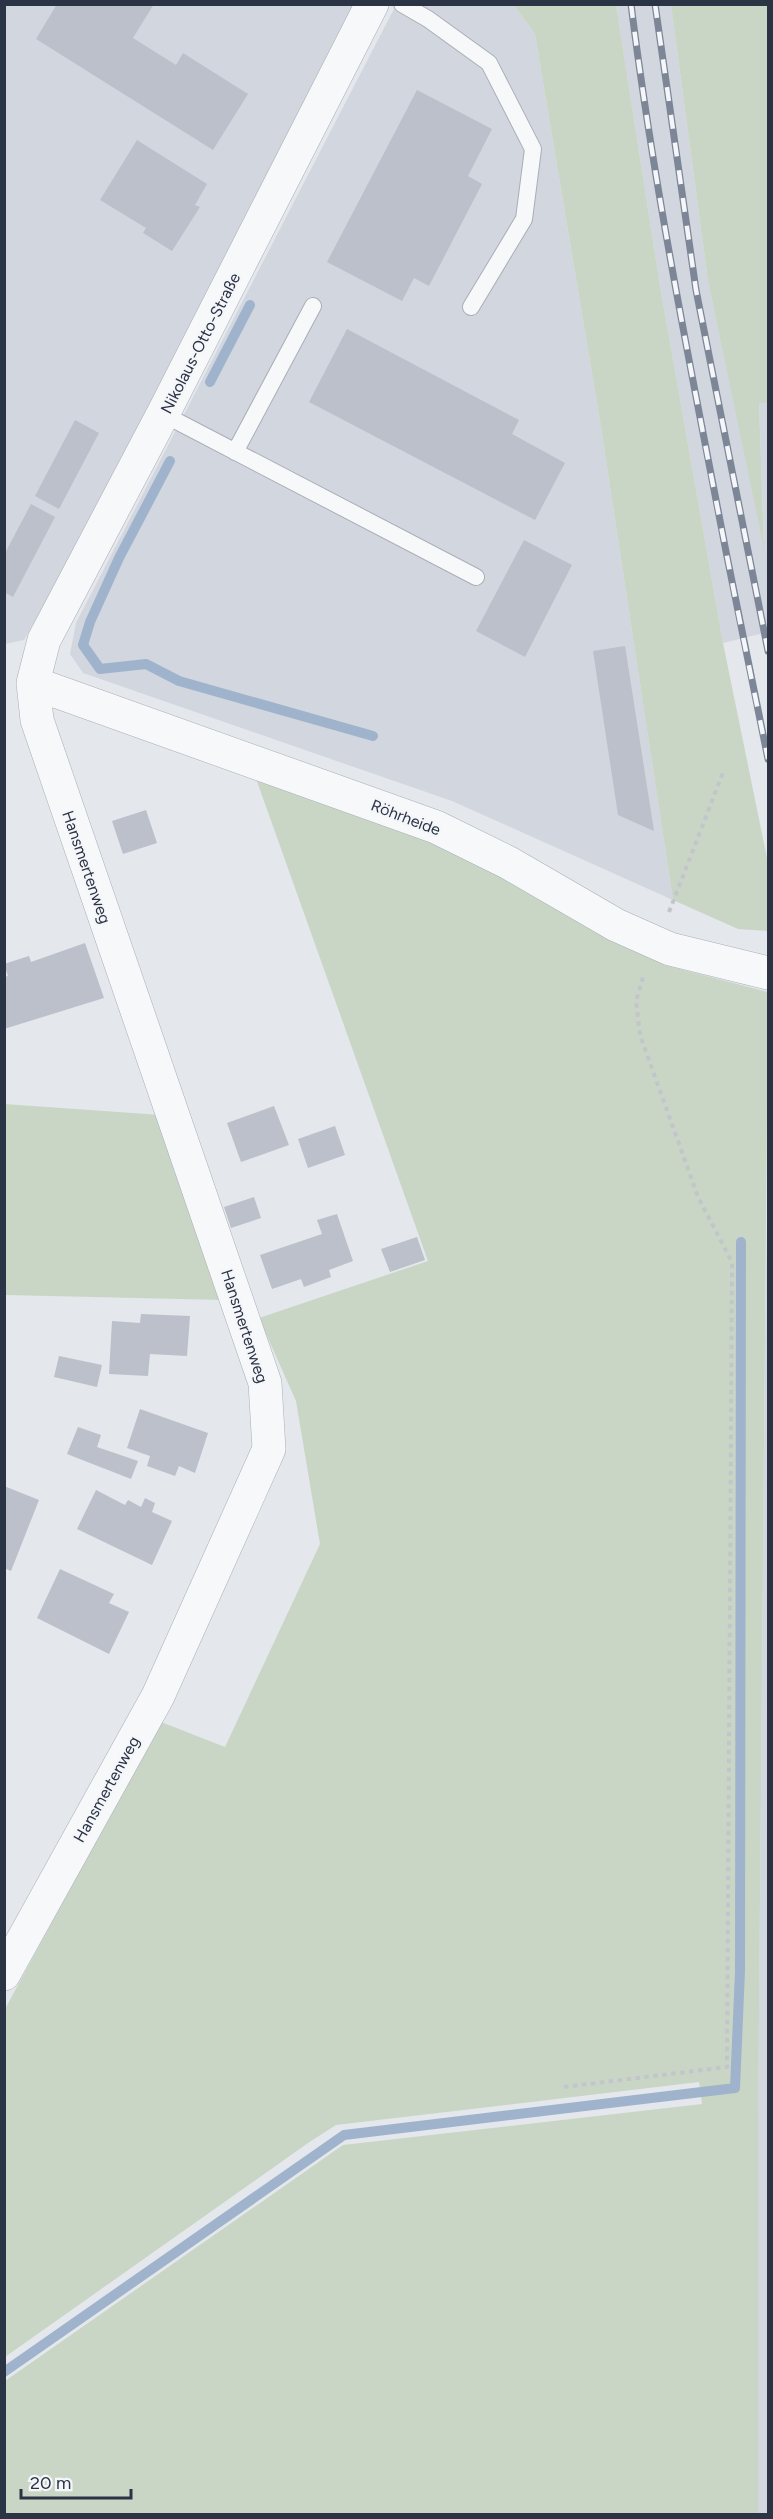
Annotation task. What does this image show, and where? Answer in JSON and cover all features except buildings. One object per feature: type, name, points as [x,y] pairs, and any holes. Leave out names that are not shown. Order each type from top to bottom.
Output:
[{"type":"street","name":"Nikolaus-Otto-Straße","points":[[33,682],[44,640],[163,414],[372,4]]},
{"type":"street","name":"Röhrheide","points":[[33,682],[436,827],[509,863],[616,925],[670,950],[768,973]]},
{"type":"street","name":"Hansmertenweg","points":[[4,1974],[158,1696],[269,1449],[265,1383],[36,720],[33,682]]},
{"type":"lane","points":[[402,4],[489,63],[533,149],[524,219],[471,307]]},
{"type":"lane","points":[[235,452],[313,306]]},
{"type":"lane","points":[[163,414],[476,577]]},
{"type":"path","points":[[564,2087],[727,2067],[732,1262],[698,1197],[640,1035],[636,1000],[654,942],[680,889],[724,770]]},
{"type":"shaded area","points":[[5,5],[356,5],[104,499],[24,640],[5,644]]},
{"type":"shaded area","points":[[396,5],[514,5],[535,34],[600,421],[673,900],[452,801],[83,673],[70,654],[76,623]]},
{"type":"shaded area","points":[[616,5],[671,5],[708,281],[764,544],[759,402],[768,402],[768,632],[723,643],[660,286]]},
{"type":"shaded area","points":[[768,1160],[768,2514],[758,2514],[758,2130]]},
{"type":"green space","points":[[514,5],[616,5],[660,286],[723,643],[768,863],[768,931],[738,929],[673,900],[600,421],[535,34]]},
{"type":"green space","points":[[671,5],[768,5],[768,402],[759,403],[764,548],[708,281]]},
{"type":"green space","points":[[254,773],[425,838],[497,872],[664,965],[768,992],[758,2130],[758,2514],[5,2514],[5,2381],[343,2145],[702,2104],[699,2082],[336,2125],[5,2357],[5,2009],[161,1722],[225,1747],[320,1544],[296,1401],[259,1318],[428,1261]]},
{"type":"green space","points":[[4,1104],[161,1115],[225,1300],[5,1295]]},
{"type":"waterway","points":[[210,382],[250,305]]},
{"type":"waterway","points":[[170,461],[119,558],[90,622],[83,645],[100,669],[146,664],[179,681],[373,736]]},
{"type":"waterway","points":[[4,2372],[344,2135],[735,2088],[740,1971],[741,1242]]},
{"type":"railway","points":[[631,4],[645,107],[671,260],[768,759]]},
{"type":"railway","points":[[655,4],[696,290],[768,651]]}]
